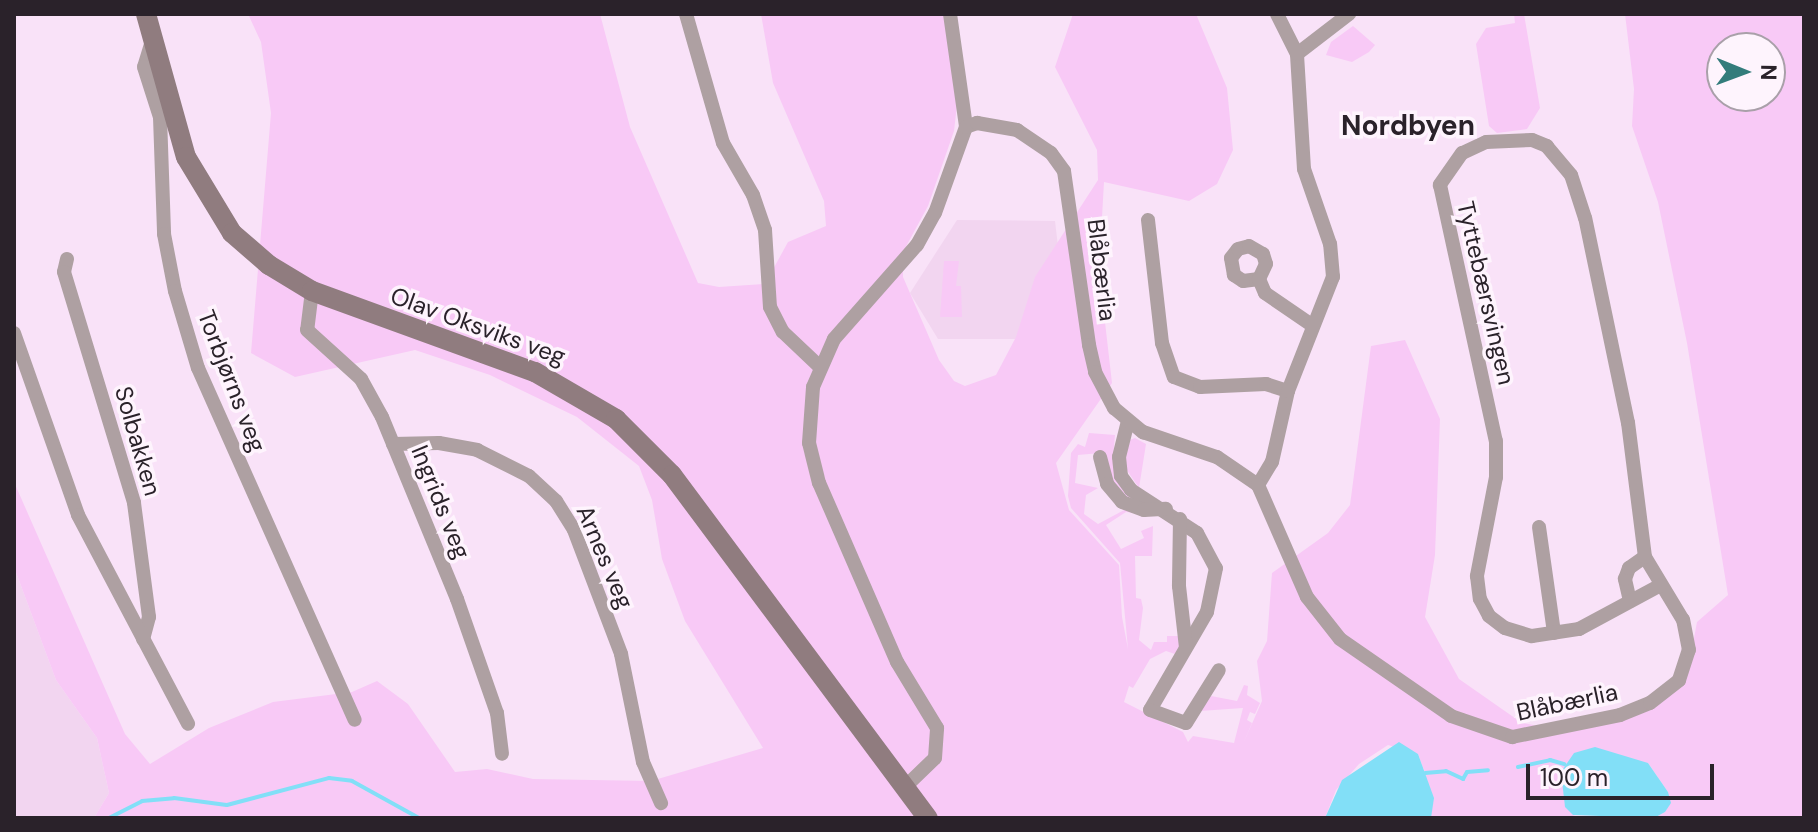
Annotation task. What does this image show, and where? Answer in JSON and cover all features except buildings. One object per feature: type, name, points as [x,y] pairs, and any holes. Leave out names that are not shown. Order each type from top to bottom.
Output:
[{"type":"street","name":"Olav Oksviks veg","points":[[146,14],[186,157],[213,208],[256,255],[312,291],[535,372],[616,419],[672,475],[928,818]]},
{"type":"street","points":[[686,14],[723,143],[753,195],[765,230],[770,307],[783,332],[819,366]]},
{"type":"street","points":[[906,786],[935,758],[937,728],[897,662],[819,483],[809,443],[819,366],[834,339],[917,245],[935,213],[966,127],[950,14]]},
{"type":"street","points":[[1258,485],[1276,451],[1288,391],[1330,291],[1333,258],[1304,169],[1297,54],[1277,14]]},
{"type":"street","points":[[1297,54],[1349,14]]},
{"type":"street","name":"Torbjørns veg","points":[[152,40],[144,67],[160,117],[164,234],[175,291],[198,368],[355,720]]},
{"type":"street","name":"Blåbærlia","points":[[966,127],[991,122],[1017,130],[1051,153],[1064,171],[1095,372],[1103,391],[1128,421],[1143,432],[1229,463],[1258,485],[1307,597],[1340,639],[1451,716],[1504,736],[1620,715],[1668,693],[1679,680],[1689,650],[1683,620],[1659,586]]},
{"type":"street","name":"Tyttebærsvingen","points":[[1532,140],[1560,157],[1571,175],[1614,343],[1645,557],[1659,586],[1599,621],[1532,636],[1505,628],[1489,616],[1477,576],[1496,477],[1496,441],[1440,185],[1462,153],[1486,142],[1532,140]]},
{"type":"street","points":[[1148,220],[1162,343],[1174,377],[1200,387],[1266,384],[1288,391]]},
{"type":"street","name":"Solbakken","points":[[67,259],[64,272],[134,503],[149,617],[143,639]]},
{"type":"street","points":[[1259,279],[1280,307],[1313,326]]},
{"type":"street","name":"Ingrids veg","points":[[312,291],[307,330],[361,379],[393,444],[497,713],[502,754]]},
{"type":"street","points":[[14,333],[78,515],[188,724]]},
{"type":"street","points":[[1128,421],[1119,457],[1121,476],[1137,494],[1180,519],[1208,546],[1216,568],[1213,598],[1150,710],[1186,723],[1219,670]]},
{"type":"street","name":"Arnes veg","points":[[393,444],[477,450],[520,470],[556,501],[574,530],[621,654],[643,762],[661,803]]},
{"type":"street","points":[[1100,457],[1107,484],[1122,502],[1144,510],[1166,509]]},
{"type":"street","points":[[1180,519],[1179,586],[1186,647]]},
{"type":"street","points":[[1539,527],[1554,633]]},
{"type":"street","points":[[1630,601],[1625,579],[1629,568],[1645,557]]},
{"type":"shaded area","points":[[248,14],[600,14],[630,127],[698,283],[719,287],[765,284],[788,242],[826,226],[824,201],[773,83],[761,14],[944,14],[957,105],[954,131],[928,206],[903,252],[903,277],[939,360],[954,381],[965,386],[996,375],[1016,337],[1035,277],[1098,180],[1097,150],[1055,67],[1073,14],[1196,14],[1227,88],[1233,150],[1217,184],[1189,201],[1104,182],[1099,270],[1112,383],[1056,463],[1069,510],[1119,565],[1122,617],[1128,649],[1120,563],[1071,508],[1068,496],[1071,453],[1078,444],[1085,447],[1089,433],[1115,435],[1113,458],[1138,501],[1120,495],[1100,453],[1078,455],[1075,483],[1098,488],[1086,495],[1084,514],[1098,524],[1126,509],[1136,513],[1126,512],[1106,525],[1121,549],[1144,538],[1141,531],[1153,526],[1152,556],[1135,556],[1136,598],[1141,599],[1143,608],[1139,640],[1151,650],[1154,642],[1167,642],[1167,636],[1180,636],[1181,644],[1175,654],[1166,651],[1150,659],[1133,688],[1129,686],[1124,702],[1183,732],[1188,742],[1193,736],[1234,743],[1243,708],[1200,711],[1211,696],[1237,701],[1244,685],[1248,686],[1247,695],[1260,703],[1255,714],[1250,712],[1247,720],[1252,723],[1243,744],[1262,701],[1257,661],[1267,641],[1272,573],[1328,533],[1350,505],[1371,346],[1405,340],[1440,419],[1435,555],[1425,617],[1459,679],[1522,723],[1550,728],[1618,716],[1665,686],[1691,654],[1697,622],[1728,595],[1687,343],[1658,202],[1632,126],[1634,89],[1625,14],[1804,14],[1804,818],[1654,818],[1665,812],[1668,792],[1648,763],[1573,815],[1580,818],[1425,818],[1425,773],[1418,754],[1388,745],[1359,764],[1336,790],[1325,818],[94,818],[109,793],[97,738],[56,680],[14,567],[14,482],[125,734],[150,764],[209,728],[273,702],[352,692],[377,681],[408,704],[455,772],[487,769],[533,779],[651,781],[763,748],[685,621],[662,559],[652,500],[639,466],[577,417],[490,375],[415,350],[295,377],[251,353],[271,113],[261,42]]},
{"type":"shaded area","points":[[1514,14],[1524,14],[1540,108],[1527,129],[1497,133],[1489,126],[1476,44],[1486,28],[1515,23]]},
{"type":"shaded area","points":[[1353,26],[1375,45],[1369,52],[1352,62],[1326,55],[1331,42]]},
{"type":"shaded area","points":[[957,220],[1055,221],[1069,339],[938,339],[910,293]]},
{"type":"shaded area","points":[[944,261],[959,261],[956,286],[961,286],[962,317],[940,317]]},
{"type":"shaded area","points":[[1135,438],[1146,444],[1139,488],[1124,466],[1130,440]]},
{"type":"shaded area","points":[[14,567],[56,680],[97,738],[109,793],[94,818],[14,818]]},
{"type":"water","points":[[1399,742],[1418,754],[1434,798],[1431,818],[1325,818],[1342,780]]},
{"type":"water","points":[[1595,747],[1648,763],[1668,792],[1671,803],[1665,812],[1654,818],[1573,815],[1565,807],[1561,772],[1574,753]]},
{"type":"waterway","points":[[1518,767],[1550,760],[1564,764]]},
{"type":"waterway","points":[[1425,773],[1446,771],[1463,779],[1467,772],[1488,770]]},
{"type":"waterway","points":[[109,818],[142,801],[174,798],[227,805],[329,778],[352,781],[419,818]]},
{"type":"waterway","points":[[664,818],[676,818]]},
{"type":"district","name":"Nordbyen","points":[[1408,126]]}]
